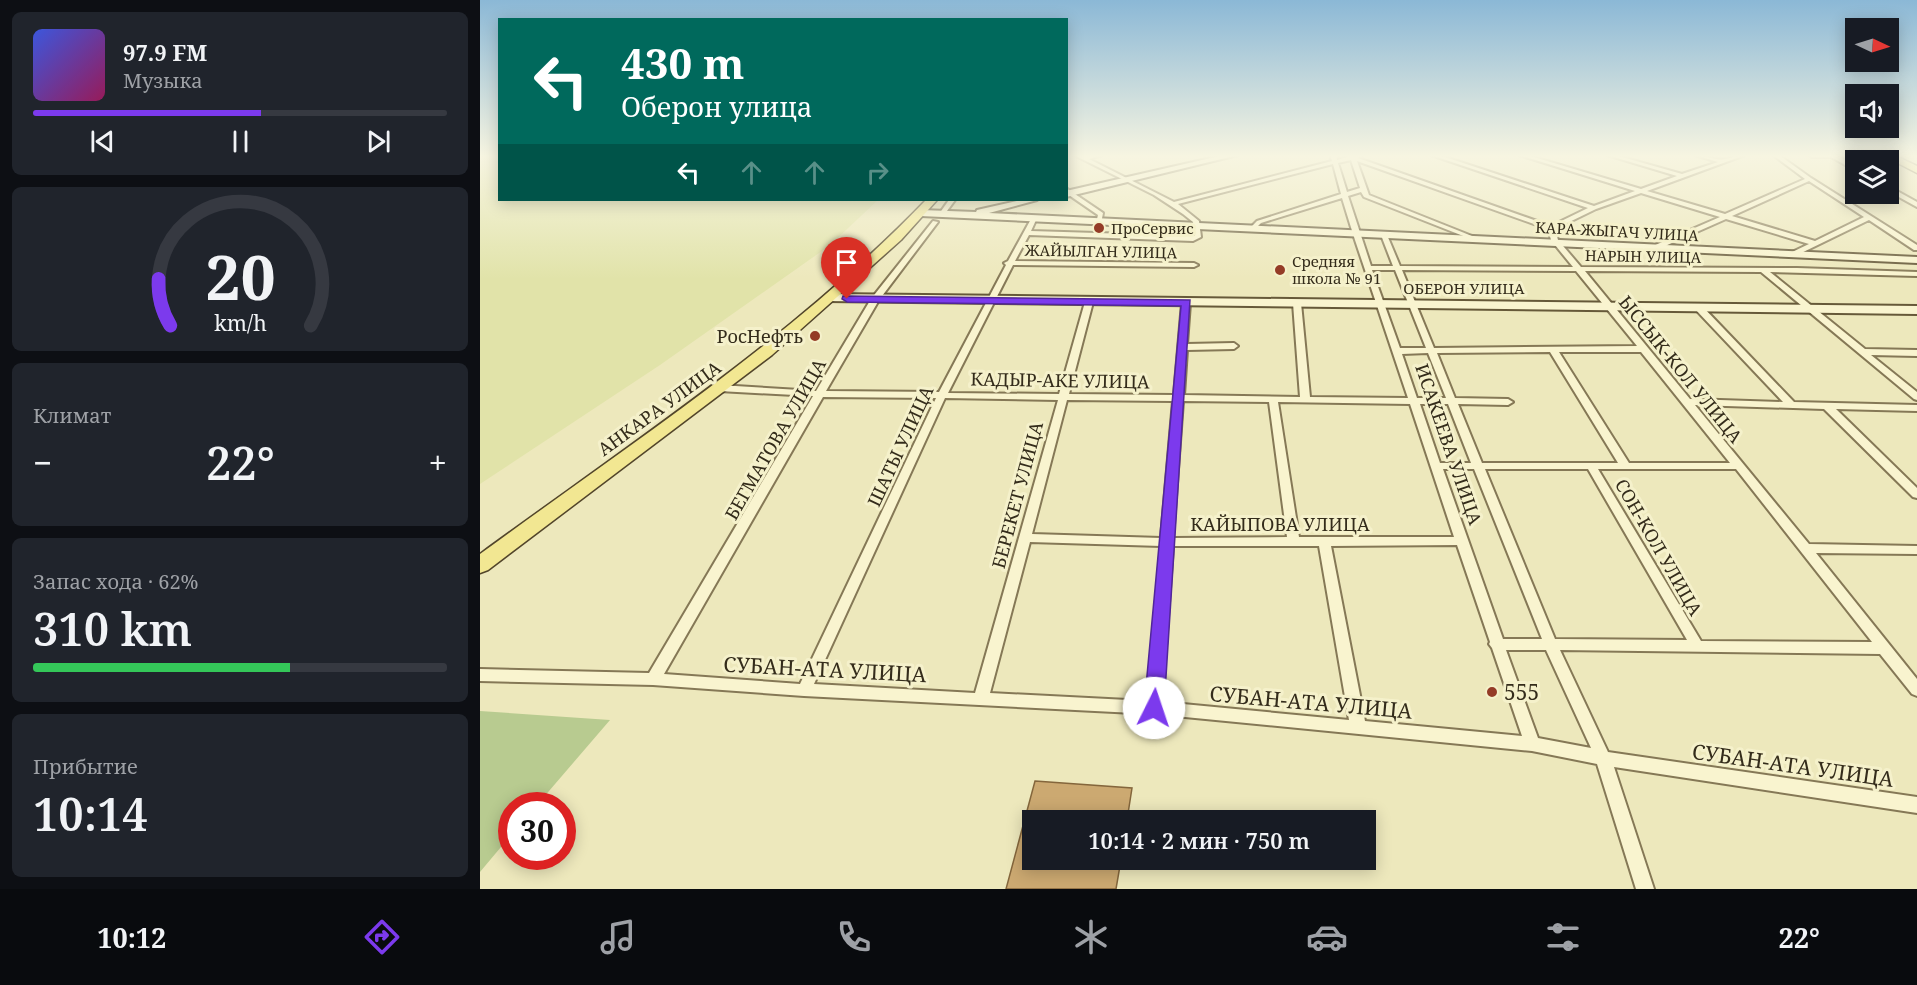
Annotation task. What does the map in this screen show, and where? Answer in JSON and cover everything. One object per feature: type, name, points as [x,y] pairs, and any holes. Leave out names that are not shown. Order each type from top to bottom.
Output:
[{"type":"main road","name":"АНКАРА УЛИЦА","points":[[480,565],[767,352],[830,298],[933,216],[932,201]]},
{"type":"street","points":[[1075,196],[1101,214],[1099,223]]},
{"type":"street","points":[[1026,233],[1193,239],[1198,237],[1196,221],[1190,214],[1158,196]]},
{"type":"street","points":[[1172,204],[1198,196]]},
{"type":"street","points":[[1251,230],[1260,222],[1340,196]]},
{"type":"street","name":"ИСАКЕЕВА УЛИЦА","points":[[1345,196],[1356,234],[1532,744]]},
{"type":"street","points":[[1369,196],[1478,240]]},
{"type":"street","points":[[1463,196],[1551,228],[1624,196]]},
{"type":"street","points":[[1559,196],[1594,208]]},
{"type":"street","points":[[1656,196],[1816,244]]},
{"type":"street","points":[[1656,248],[1770,196]]},
{"type":"street","points":[[1836,196],[1917,248]]},
{"type":"street","points":[[1902,196],[1917,205]]},
{"type":"street","name":"БЕГМАТОВА УЛИЦА","points":[[653,680],[875,299],[933,216],[951,201]]},
{"type":"street","points":[[961,215],[1027,201]]},
{"type":"street","points":[[983,215],[1041,201]]},
{"type":"street","name":"КАРА-ЖЫГАЧ УЛИЦА","points":[[933,216],[983,215],[1033,220],[1917,260]]},
{"type":"street","points":[[1793,255],[1870,218]]},
{"type":"street","name":"ШАТЫ УЛИЦА","points":[[804,690],[942,395],[1008,263],[1033,220]]},
{"type":"street","name":"ЫССЫК-КОЛ УЛИЦА","points":[[1551,228],[1558,243],[1806,548],[1917,690]]},
{"type":"street","name":"ИСАКЕЕВА УЛИЦА","points":[[1384,235],[1551,645],[1603,758],[1645,889]]},
{"type":"street","name":"ЖАЙЫЛГАН УЛИЦА","points":[[1008,263],[1194,266]]},
{"type":"street","name":"НАРЫН УЛИЦА","points":[[1368,268],[1579,268],[1917,274]]},
{"type":"street","points":[[1764,271],[1917,397]]},
{"type":"street","name":"ОБЕРОН УЛИЦА","points":[[830,298],[1917,310]]},
{"type":"street","name":"БЕРЕКЕТ УЛИЦА","points":[[981,699],[1089,302]]},
{"type":"street","points":[[1154,708],[1186,303]]},
{"type":"street","points":[[1297,303],[1305,399]]},
{"type":"street","points":[[1698,307],[1790,403]]},
{"type":"street","points":[[1183,347],[1234,346]]},
{"type":"street","points":[[1398,351],[1644,349]]},
{"type":"street","name":"СОН-КОЛ УЛИЦА","points":[[1552,350],[1626,466]]},
{"type":"street","points":[[1863,352],[1917,353]]},
{"type":"street","name":"КАДЫР-АКЕ УЛИЦА","points":[[719,388],[820,394],[1508,402]]},
{"type":"street","points":[[1273,399],[1294,541]]},
{"type":"street","points":[[1687,402],[1917,408]]},
{"type":"street","points":[[1826,405],[1917,494]]},
{"type":"street","name":"СОН-КОЛ УЛИЦА","points":[[1437,466],[1738,466]]},
{"type":"street","name":"СОН-КОЛ УЛИЦА","points":[[1591,466],[1696,646]]},
{"type":"street","name":"КАЙЫПОВА УЛИЦА","points":[[1024,538],[1167,542],[1463,541]]},
{"type":"street","points":[[1324,542],[1358,727]]},
{"type":"street","points":[[1806,548],[1917,550]]},
{"type":"street","name":"СОН-КОЛ УЛИЦА","points":[[1496,644],[1884,648]]},
{"type":"street","name":"СУБАН-АТА УЛИЦА","points":[[480,675],[653,680],[1154,708],[1532,744],[1603,758],[1917,804]]},
{"type":"green space","points":[[480,196],[498,196],[498,201],[877,201],[829,246],[660,365],[480,484]]},
{"type":"green space","points":[[480,711],[610,720],[548,792],[498,792],[498,851],[480,872]]},
{"type":"building","points":[[1035,781],[1132,788],[1129,810],[1027,810]]},
{"type":"building","points":[[1022,829],[1022,870],[1119,870],[1116,889],[1006,889]]},
{"type":"place","name":"ПроСервис","points":[[1099,228]]},
{"type":"place","name":"Средняя школа № 91","points":[[1280,270]]},
{"type":"place","name":"РосНефть","points":[[815,336]]},
{"type":"place","name":"555","points":[[1492,692]]},
{"type":"route","points":[[847,299],[1186,303],[1154,708]]}]
